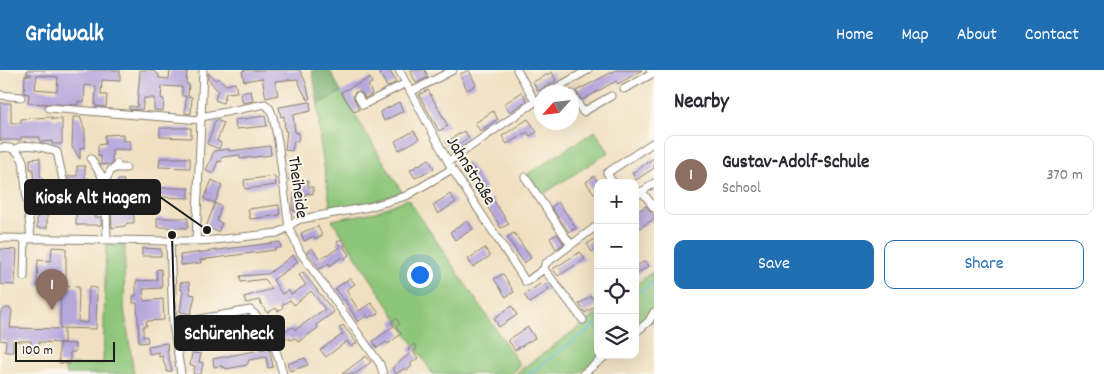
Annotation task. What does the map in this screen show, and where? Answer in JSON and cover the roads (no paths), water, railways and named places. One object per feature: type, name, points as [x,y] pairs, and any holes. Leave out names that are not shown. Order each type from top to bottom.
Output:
[{"type":"street","points":[[196,240],[203,70]]},
{"type":"street","name":"Jahnstraße","points":[[399,70],[452,169],[526,282],[544,269]]},
{"type":"street","points":[[410,92],[454,70]]},
{"type":"street","points":[[517,70],[534,93]]},
{"type":"street","points":[[561,85],[588,70]]},
{"type":"street","points":[[624,89],[652,74]]},
{"type":"street","points":[[358,96],[363,105],[406,83]]},
{"type":"street","points":[[0,95],[21,97]]},
{"type":"street","points":[[579,105],[584,112],[611,96]]},
{"type":"street","points":[[448,162],[534,102]]},
{"type":"street","name":"Theiheide","points":[[201,119],[265,104],[270,109],[278,141],[289,228],[300,252],[380,364],[382,374]]},
{"type":"street","points":[[49,108],[201,119]]},
{"type":"street","points":[[611,179],[607,173],[654,142]]},
{"type":"street","points":[[14,150],[24,145],[57,152],[68,203]]},
{"type":"street","points":[[0,148],[12,148],[20,153],[23,161],[28,239],[24,276]]},
{"type":"street","points":[[91,160],[105,180]]},
{"type":"street","points":[[107,240],[105,180],[116,166],[126,168]]},
{"type":"street","points":[[0,238],[170,241],[214,240],[277,232],[289,228],[293,222],[301,219],[369,207],[406,196],[452,169]]},
{"type":"street","points":[[525,177],[571,245]]},
{"type":"street","points":[[639,194],[654,183]]},
{"type":"street","points":[[642,191],[654,208]]},
{"type":"street","points":[[583,320],[544,269],[545,264],[594,228]]},
{"type":"street","points":[[170,241],[173,324],[181,374]]},
{"type":"street","points":[[173,324],[250,310],[256,314],[269,334],[283,374]]},
{"type":"street","points":[[639,330],[649,321],[654,312]]},
{"type":"street","points":[[583,374],[602,359]]},
{"type":"waterway","points":[[639,292],[654,282]]},
{"type":"waterway","points":[[529,374],[594,326]]},
{"type":"place","name":"Kiosk Alt Hagem","points":[[207,230]]},
{"type":"place","name":"Schürenheck","points":[[172,235]]},
{"type":"place","name":"Gustav-Adolf-Schule","points":[[52,310]]}]
